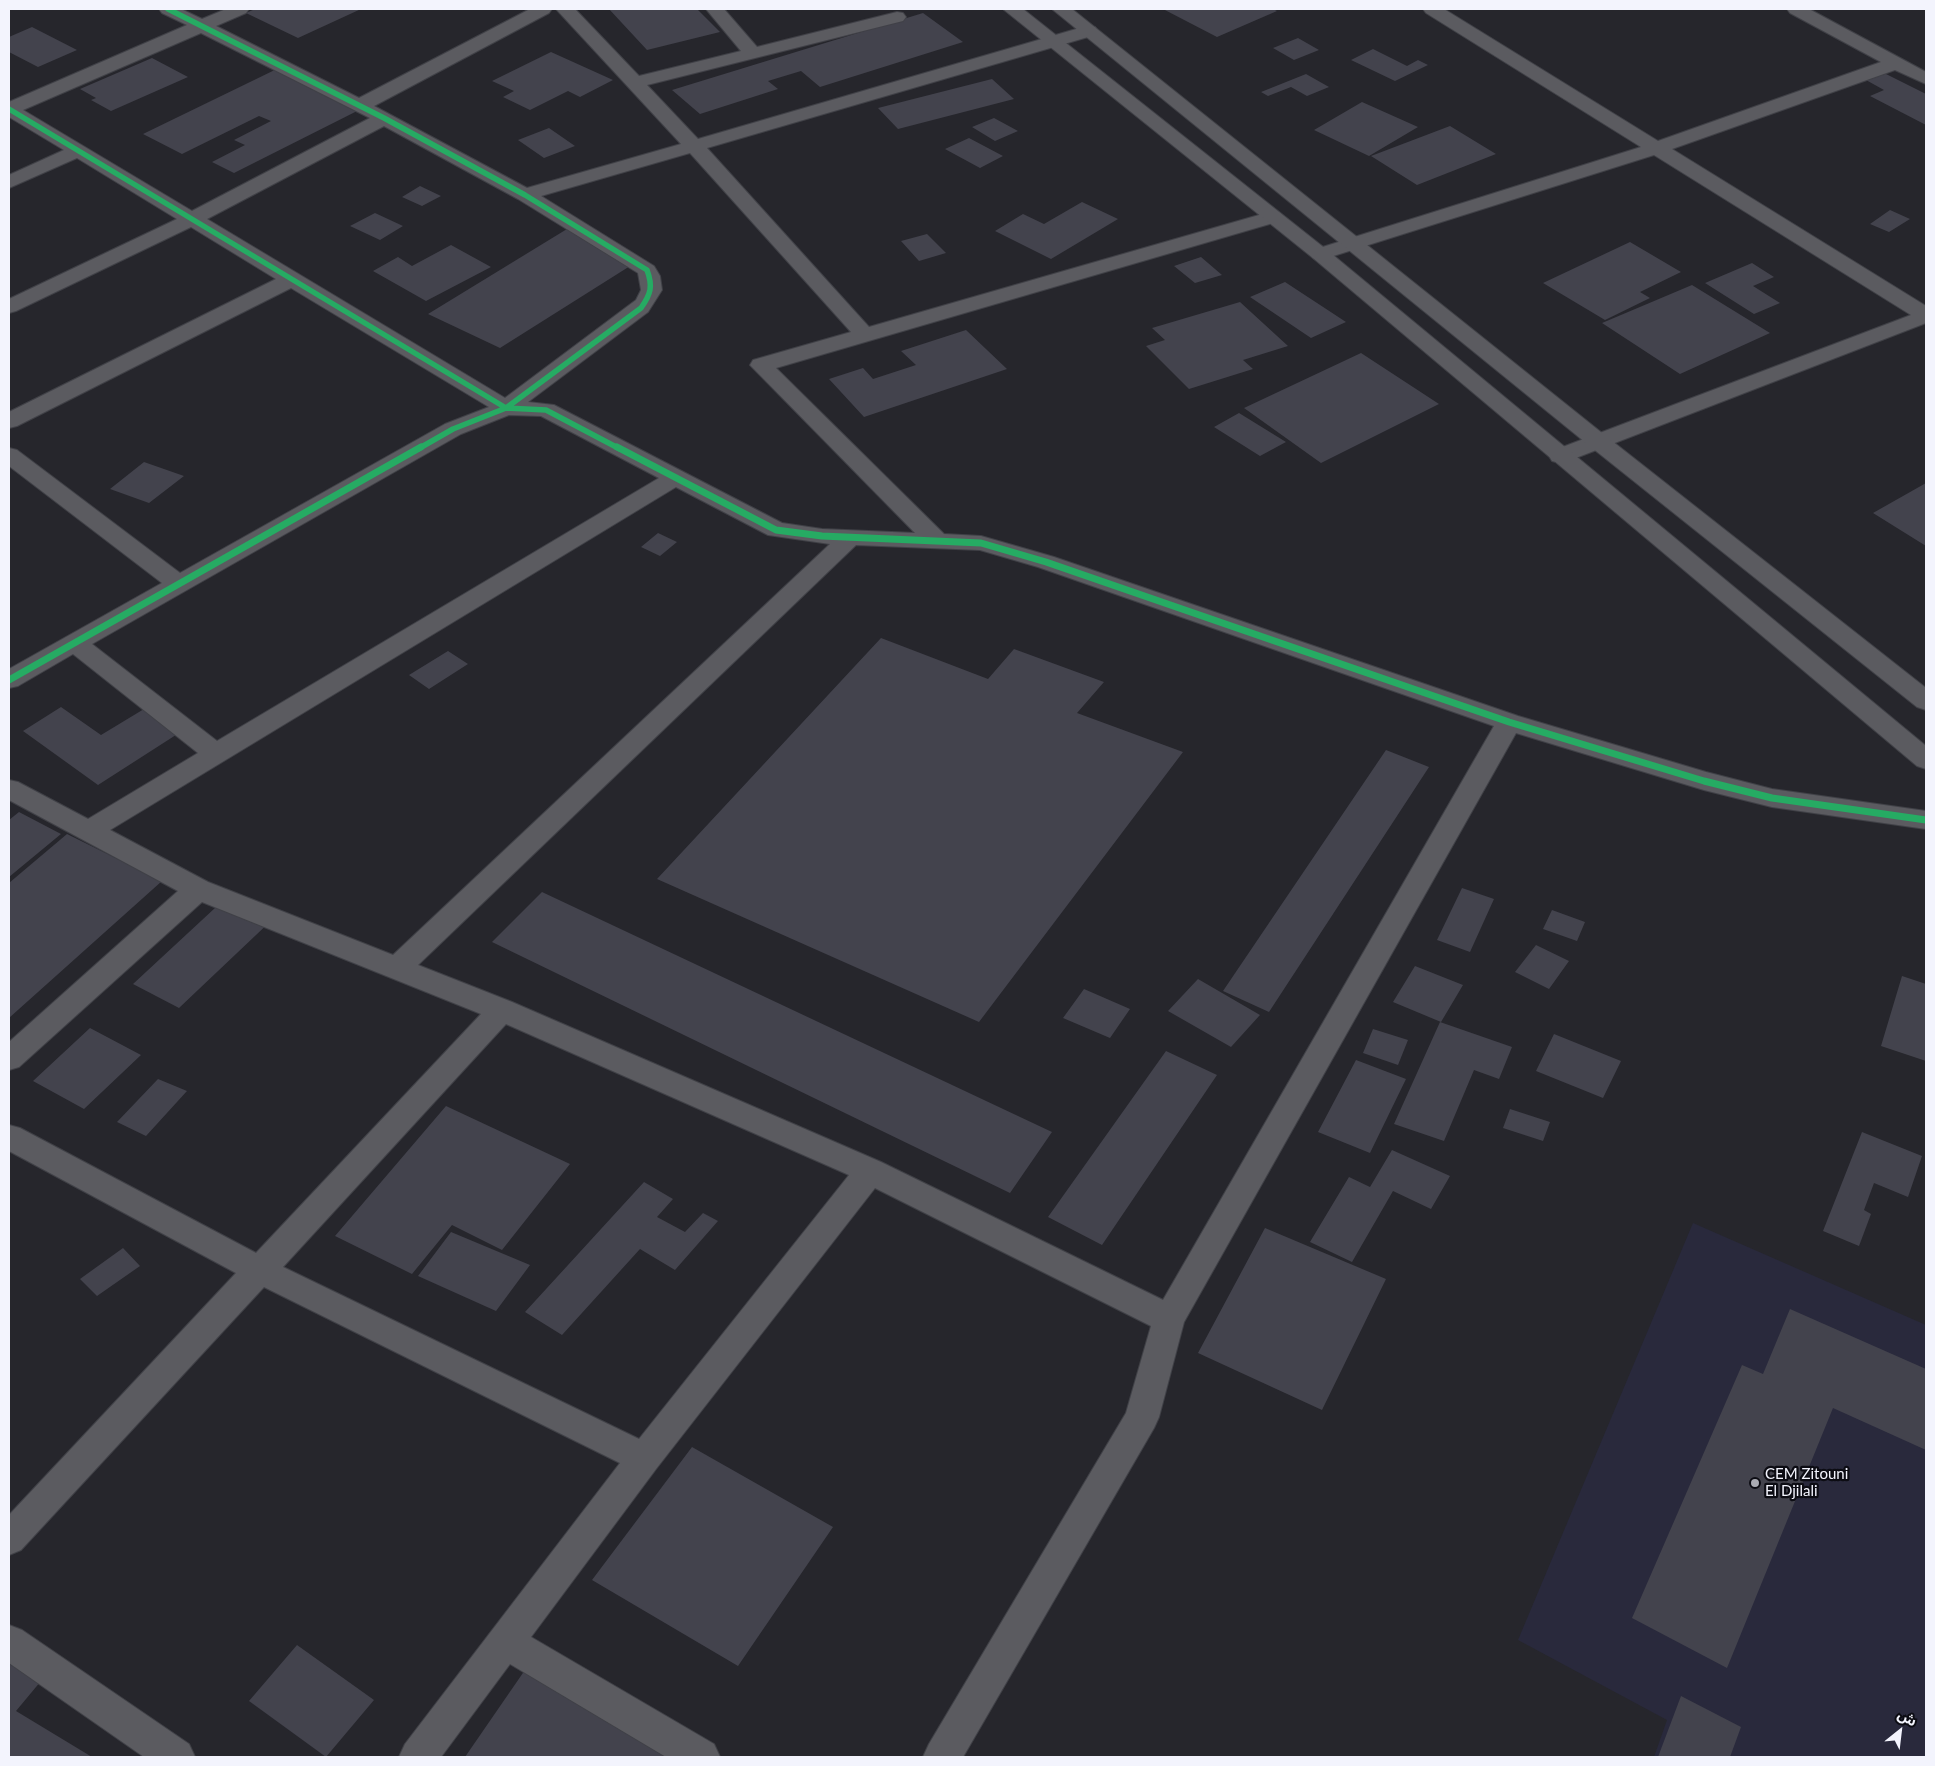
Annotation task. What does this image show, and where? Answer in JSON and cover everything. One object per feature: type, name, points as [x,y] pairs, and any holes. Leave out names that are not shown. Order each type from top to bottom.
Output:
[{"type":"street","points":[[9,680],[453,429],[506,408],[641,308],[650,296],[653,284],[647,270],[633,260],[525,194],[384,118],[168,9]]},
{"type":"street","points":[[9,109],[240,9]]},
{"type":"street","points":[[358,106],[543,9]]},
{"type":"street","points":[[566,9],[694,146],[864,335]]},
{"type":"street","points":[[715,9],[753,54]]},
{"type":"street","points":[[1012,9],[1320,254],[1926,760]]},
{"type":"street","points":[[1061,9],[1599,442],[1926,701]]},
{"type":"street","points":[[1432,9],[1926,316]]},
{"type":"street","points":[[1796,9],[1926,79]]},
{"type":"street","points":[[634,83],[897,17]]},
{"type":"street","points":[[525,194],[1089,31]]},
{"type":"street","points":[[1320,254],[1657,148],[1897,63]]},
{"type":"street","points":[[9,109],[506,408],[546,410],[776,530],[822,536],[981,542],[1046,562],[1509,722],[1704,781],[1762,795],[1839,809],[1926,820]]},
{"type":"street","points":[[9,307],[192,219],[384,118]]},
{"type":"street","points":[[9,182],[78,150]]},
{"type":"street","points":[[936,540],[761,365],[1273,217]]},
{"type":"street","points":[[9,421],[292,279]]},
{"type":"street","points":[[1560,456],[1926,316]]},
{"type":"street","points":[[9,455],[179,584]]},
{"type":"street","points":[[88,831],[675,478]]},
{"type":"street","points":[[397,968],[852,536]]},
{"type":"street","points":[[75,643],[216,754]]},
{"type":"street","points":[[942,1757],[1142,1417],[1169,1319],[1509,722]]},
{"type":"street","points":[[9,789],[198,889],[502,1010],[870,1171],[1169,1319]]},
{"type":"street","points":[[9,1058],[198,889]]},
{"type":"street","points":[[9,1539],[502,1010]]},
{"type":"street","points":[[9,1137],[259,1270],[644,1458]]},
{"type":"street","points":[[418,1757],[644,1458],[870,1171]]},
{"type":"street","points":[[506,1641],[701,1757]]},
{"type":"street","points":[[9,1642],[176,1757]]},
{"type":"shaded area","name":"CEM Zitouni El Djilali","points":[[1693,1223],[1926,1325],[1926,1757],[1654,1757],[1667,1720],[1518,1640]]},
{"type":"building","points":[[255,9],[361,9],[298,38],[246,13]]},
{"type":"building","points":[[609,9],[697,9],[720,32],[647,50]]},
{"type":"building","points":[[1163,9],[1273,9],[1277,11],[1217,37]]},
{"type":"building","points":[[923,13],[963,42],[820,87],[801,71],[768,81],[778,89],[700,114],[672,90]]},
{"type":"building","points":[[32,27],[77,50],[38,67],[9,52],[9,37]]},
{"type":"building","points":[[1298,38],[1319,50],[1294,60],[1273,48]]},
{"type":"building","points":[[1373,49],[1407,66],[1418,60],[1428,65],[1395,81],[1351,60]]},
{"type":"building","points":[[551,52],[613,80],[580,97],[568,91],[530,110],[503,97],[514,91],[492,81]]},
{"type":"building","points":[[152,58],[188,77],[111,111],[91,100],[96,98],[80,89]]},
{"type":"building","points":[[285,65],[369,105],[234,173],[212,162],[245,145],[234,140],[271,121],[259,116],[182,154],[143,134]]},
{"type":"building","points":[[1884,73],[1926,94],[1926,125],[1870,96],[1884,90],[1866,80]]},
{"type":"building","points":[[1306,74],[1329,87],[1307,96],[1291,87],[1268,96],[1261,92]]},
{"type":"building","points":[[992,79],[1014,99],[898,129],[878,108]]},
{"type":"building","points":[[1362,102],[1418,127],[1369,156],[1314,130]]},
{"type":"building","points":[[994,118],[1018,131],[995,141],[972,127]]},
{"type":"building","points":[[1450,126],[1496,154],[1417,185],[1371,156]]},
{"type":"building","points":[[549,128],[575,146],[544,158],[518,140]]},
{"type":"building","points":[[969,138],[1003,156],[980,168],[945,149]]},
{"type":"building","points":[[420,186],[441,196],[422,206],[402,197]]},
{"type":"building","points":[[1082,202],[1118,219],[1051,259],[995,231],[1023,214],[1044,224]]},
{"type":"building","points":[[1890,210],[1910,219],[1889,232],[1870,224]]},
{"type":"building","points":[[375,213],[403,226],[380,240],[350,226]]},
{"type":"building","points":[[567,229],[638,261],[500,348],[428,314]]},
{"type":"building","points":[[927,234],[946,253],[919,261],[901,241]]},
{"type":"building","points":[[1630,242],[1681,272],[1640,292],[1650,298],[1605,320],[1543,283]]},
{"type":"building","points":[[451,245],[491,267],[426,301],[373,271],[398,257],[412,266]]},
{"type":"building","points":[[1201,257],[1222,275],[1195,283],[1174,266]]},
{"type":"building","points":[[1752,263],[1774,277],[1753,286],[1780,303],[1754,314],[1705,283]]},
{"type":"building","points":[[1285,282],[1346,322],[1311,338],[1250,297]]},
{"type":"building","points":[[1692,285],[1770,333],[1680,374],[1602,323]]},
{"type":"building","points":[[1240,302],[1288,346],[1243,360],[1253,369],[1189,389],[1146,346],[1165,340],[1152,328]]},
{"type":"building","points":[[966,330],[1007,369],[864,417],[829,379],[863,368],[873,379],[916,365],[901,351]]},
{"type":"building","points":[[1361,353],[1439,404],[1321,463],[1244,408]]},
{"type":"building","points":[[1239,413],[1286,442],[1260,456],[1214,427]]},
{"type":"building","points":[[144,462],[184,476],[149,503],[110,489]]},
{"type":"building","points":[[1926,483],[1926,546],[1873,513]]},
{"type":"building","points":[[658,533],[677,542],[660,556],[641,547]]},
{"type":"building","points":[[881,638],[988,679],[1014,649],[1104,682],[1077,713],[1183,752],[979,1022],[657,879]]},
{"type":"building","points":[[448,651],[468,664],[429,689],[409,675]]},
{"type":"building","points":[[61,707],[101,735],[144,709],[179,733],[98,785],[23,731]]},
{"type":"building","points":[[1386,750],[1429,767],[1269,1012],[1223,991]]},
{"type":"building","points":[[19,812],[61,834],[9,877],[9,820]]},
{"type":"building","points":[[67,834],[162,881],[9,1018],[9,883]]},
{"type":"building","points":[[1462,888],[1494,899],[1470,952],[1437,940]]},
{"type":"building","points":[[542,892],[1052,1132],[1010,1193],[492,942]]},
{"type":"building","points":[[229,895],[275,917],[179,1008],[133,984]]},
{"type":"building","points":[[1552,910],[1585,922],[1577,941],[1543,929]]},
{"type":"building","points":[[1536,945],[1569,961],[1549,989],[1515,972]]},
{"type":"building","points":[[1415,966],[1463,985],[1441,1022],[1393,1002]]},
{"type":"building","points":[[1902,976],[1926,984],[1926,1061],[1881,1046]]},
{"type":"building","points":[[1198,979],[1260,1015],[1231,1047],[1168,1011]]},
{"type":"building","points":[[1084,989],[1130,1009],[1110,1038],[1063,1018]]},
{"type":"building","points":[[1440,1022],[1512,1047],[1499,1079],[1474,1070],[1444,1141],[1394,1124]]},
{"type":"building","points":[[90,1028],[141,1055],[84,1109],[33,1081]]},
{"type":"building","points":[[1373,1029],[1408,1040],[1398,1065],[1363,1053]]},
{"type":"building","points":[[1554,1034],[1621,1061],[1603,1098],[1536,1071]]},
{"type":"building","points":[[1166,1051],[1217,1075],[1102,1245],[1048,1217]]},
{"type":"building","points":[[1356,1060],[1406,1079],[1370,1153],[1318,1132]]},
{"type":"building","points":[[158,1079],[187,1091],[146,1136],[117,1122]]},
{"type":"building","points":[[446,1106],[570,1164],[502,1250],[452,1225],[412,1274],[335,1236]]},
{"type":"building","points":[[1510,1109],[1550,1122],[1543,1141],[1503,1128]]},
{"type":"building","points":[[1862,1132],[1922,1156],[1908,1197],[1874,1183],[1864,1210],[1871,1214],[1859,1246],[1823,1231]]},
{"type":"building","points":[[1392,1150],[1450,1176],[1431,1209],[1393,1191],[1352,1262],[1310,1242],[1349,1177],[1370,1187]]},
{"type":"building","points":[[644,1182],[673,1199],[657,1217],[685,1232],[703,1213],[718,1221],[675,1270],[640,1249],[562,1335],[525,1312]]},
{"type":"building","points":[[1265,1228],[1386,1279],[1322,1410],[1198,1353]]},
{"type":"building","points":[[451,1232],[530,1265],[496,1311],[418,1276]]},
{"type":"building","points":[[123,1248],[140,1266],[97,1296],[80,1279]]},
{"type":"building","points":[[1790,1309],[1926,1369],[1926,1450],[1833,1408],[1727,1668],[1632,1618],[1742,1365],[1763,1374]]},
{"type":"building","points":[[692,1447],[833,1527],[738,1666],[592,1580]]},
{"type":"building","points":[[297,1645],[374,1700],[326,1757],[249,1701]]},
{"type":"building","points":[[536,1654],[686,1736],[672,1757],[465,1757]]},
{"type":"building","points":[[9,1661],[41,1681],[16,1711],[92,1757],[9,1757]]},
{"type":"building","points":[[1681,1696],[1741,1727],[1730,1757],[1658,1757]]},
{"type":"cycle path","points":[[9,109],[506,408],[641,308],[648,298],[651,290],[651,281],[647,270],[525,195],[384,118],[168,9]]},
{"type":"cycle path","points":[[9,680],[453,429],[506,408],[546,410],[776,530],[822,536],[981,543],[1046,562],[1509,722],[1704,781],[1772,798],[1926,820]]},
{"type":"place","name":"CEM Zitouni El Djilali","points":[[1755,1483]]}]
